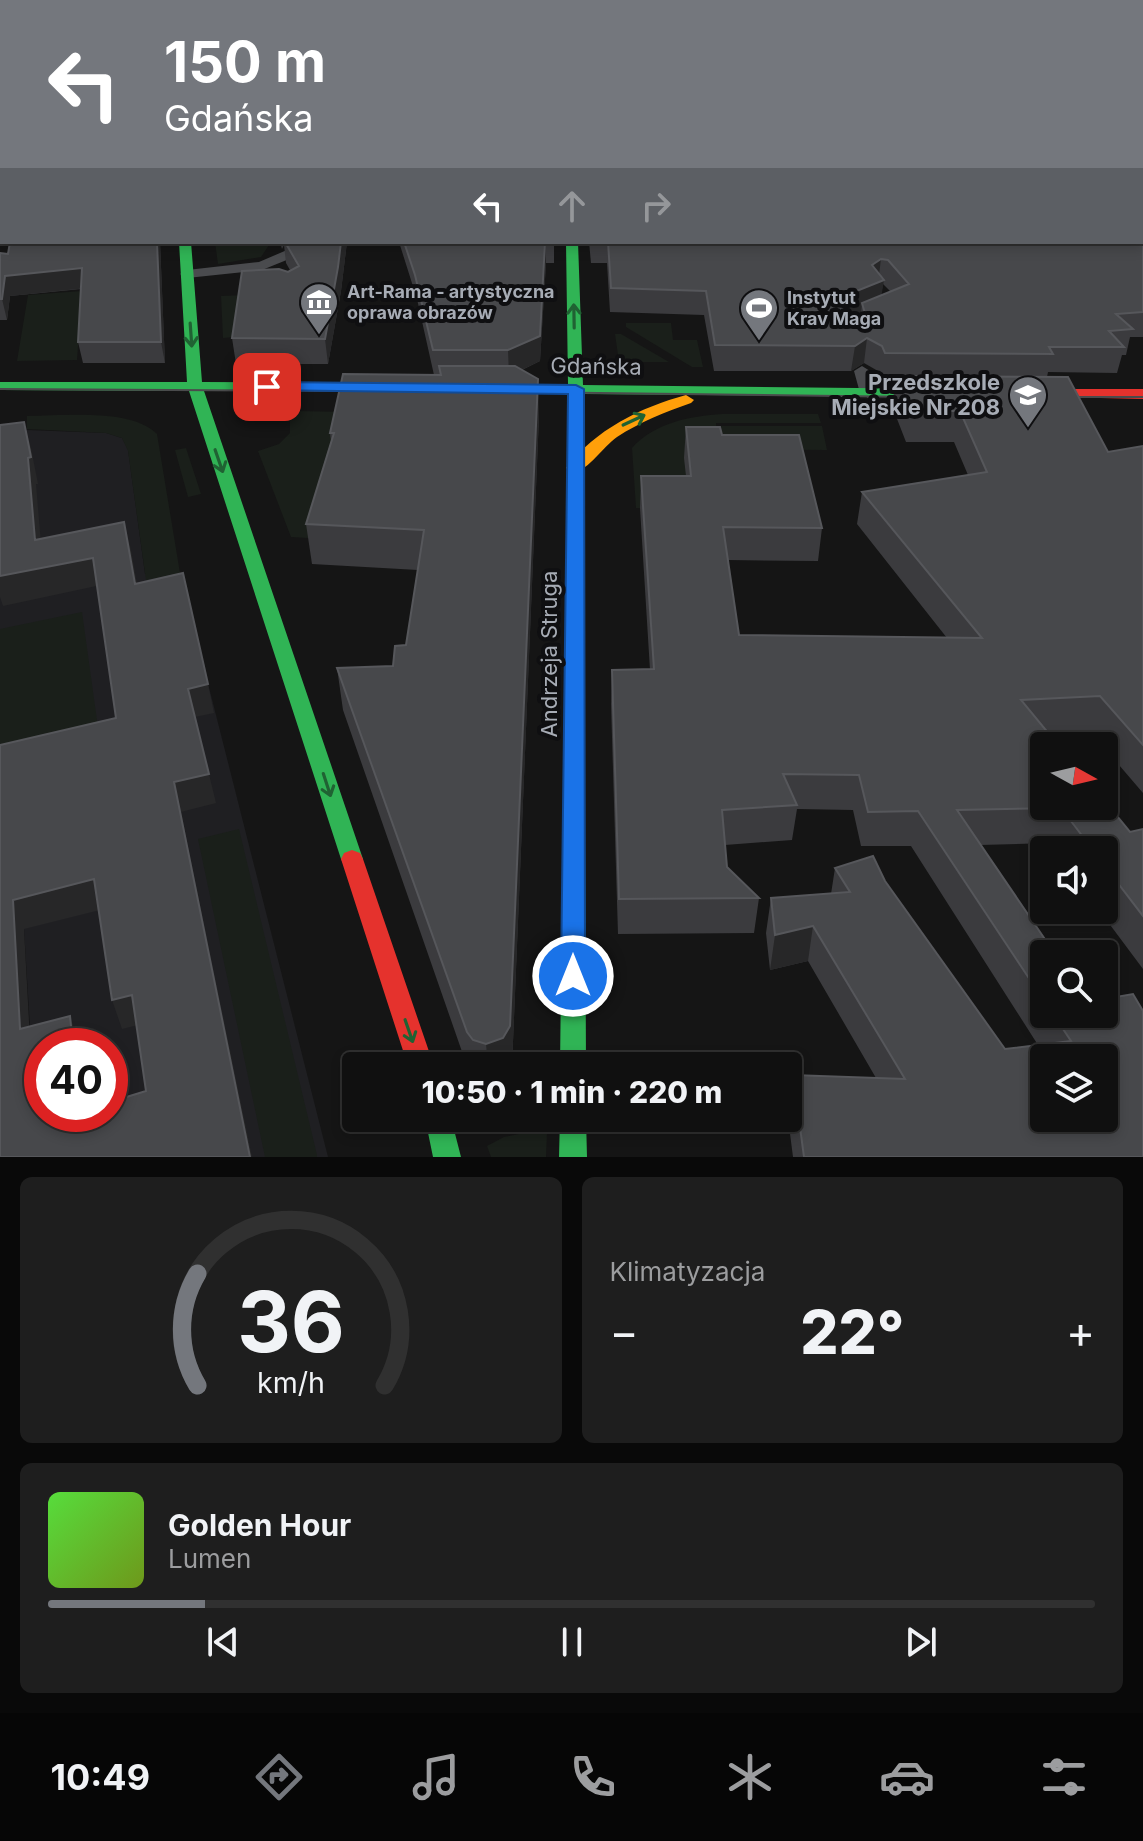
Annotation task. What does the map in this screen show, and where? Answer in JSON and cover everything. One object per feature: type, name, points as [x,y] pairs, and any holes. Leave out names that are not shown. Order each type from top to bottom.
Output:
[{"type":"street","points":[[185,244],[195,387],[416,1052]]},
{"type":"street","name":"Andrzeja Struga","points":[[572,244],[576,389],[573,1052]]},
{"type":"street","points":[[0,386],[422,387]]},
{"type":"street","name":"Gdańska","points":[[463,388],[972,393]]},
{"type":"street","points":[[574,468],[599,440],[629,422],[675,404],[727,392]]},
{"type":"street","points":[[1001,393],[1143,394]]},
{"type":"street","points":[[441,1132],[447,1157]]},
{"type":"street","points":[[573,1132],[573,1157]]},
{"type":"lane","points":[[187,280],[262,266],[294,252],[295,244]]},
{"type":"lane","points":[[187,280],[261,279],[271,282]]},
{"type":"lane","points":[[862,371],[868,393]]},
{"type":"shaded area","points":[[215,244],[270,244],[261,257],[218,264]]},
{"type":"shaded area","points":[[82,291],[77,360],[17,361],[28,295]]},
{"type":"shaded area","points":[[246,295],[254,335],[223,338],[221,296]]},
{"type":"shaded area","points":[[626,323],[671,323],[673,340],[697,340],[703,367],[692,367],[626,327]]},
{"type":"shaded area","points":[[615,334],[621,334],[669,362],[619,362]]},
{"type":"shaded area","points":[[296,411],[348,412],[308,538],[291,537],[258,451],[279,444],[290,433],[290,421],[285,417]]},
{"type":"shaded area","points":[[722,414],[818,414],[821,423],[716,423],[718,458],[689,508],[636,508],[632,448],[651,432],[673,422]]},
{"type":"shaded area","points":[[27,416],[114,417],[131,420],[157,434],[180,573],[146,580],[128,451],[122,438],[106,433],[27,429]]},
{"type":"shaded area","points":[[721,426],[822,426],[827,450],[723,449]]},
{"type":"shaded area","points":[[0,429],[106,433],[122,438],[128,450],[145,574],[180,573],[328,1157],[38,1157],[36,1132],[128,1132],[128,1028],[30,1028],[22,896],[0,902]]},
{"type":"shaded area","points":[[186,448],[201,494],[188,497],[175,450]]},
{"type":"shaded area","points":[[82,612],[99,735],[0,758],[0,629]]},
{"type":"shaded area","points":[[239,829],[317,1157],[265,1157],[198,839]]},
{"type":"shaded area","points":[[547,1132],[546,1157],[491,1157],[487,1146],[504,1137]]},
{"type":"building","points":[[10,244],[157,244],[161,342],[78,342],[82,268],[5,276],[0,299],[0,253],[8,254]]},
{"type":"building","points":[[286,244],[341,244],[325,339],[232,338],[242,271],[279,269],[288,272],[299,266]]},
{"type":"building","points":[[405,244],[545,244],[540,336],[508,350],[433,350]]},
{"type":"building","points":[[608,244],[1143,244],[1143,312],[1116,314],[1133,329],[1109,331],[1124,347],[1049,347],[1053,354],[885,353],[882,346],[867,338],[855,346],[715,345],[706,291],[611,288]],"holes":[[[881,259],[888,260],[909,284],[862,303],[866,317],[857,323],[848,322],[839,298],[884,280],[872,265]]]},
{"type":"building","points":[[439,366],[515,366],[538,379],[510,1026],[503,1038],[486,1044],[473,1040],[467,1032],[337,668],[393,666],[395,646],[406,645],[424,530],[306,524],[334,433],[330,433],[343,374],[441,375]]},
{"type":"building","points":[[897,376],[1068,377],[1108,452],[1143,446],[1143,745],[1100,696],[1021,700],[1047,732],[1030,732],[1030,809],[957,810],[1030,917],[1030,924],[1035,924],[1045,940],[1030,940],[1030,980],[918,811],[868,812],[859,775],[783,774],[797,805],[722,810],[727,867],[759,898],[619,899],[612,670],[654,669],[641,476],[691,476],[686,427],[720,427],[722,435],[799,435],[822,528],[723,527],[739,635],[982,638],[862,492],[987,472],[960,411],[911,411]]},
{"type":"building","points":[[24,422],[31,457],[28,458],[35,540],[124,522],[135,584],[183,573],[208,684],[188,689],[209,774],[174,782],[250,1157],[0,1157],[0,745],[116,718],[93,558],[0,576],[0,425]],"holes":[[[94,879],[112,1000],[132,995],[146,1091],[128,1096],[128,1132],[24,1132],[24,1028],[71,1028],[70,1016],[20,1029],[13,900]]]},
{"type":"building","points":[[1118,817],[1130,832],[1143,829],[1143,916],[1118,883],[1118,836],[1082,836],[1070,820],[1118,820]]},
{"type":"building","points":[[873,856],[885,881],[1005,1049],[1030,1046],[1030,1132],[1118,1132],[1118,1044],[1046,1044],[1071,1041],[1062,1028],[1118,1028],[1118,997],[1133,994],[1143,1011],[1143,1157],[804,1157],[801,1132],[802,1075],[905,1079],[813,926],[775,935],[771,898],[850,892],[835,868]]},
{"type":"tram line","points":[[0,389],[360,391]]},
{"type":"tram line","points":[[516,392],[916,397]]},
{"type":"tram line","points":[[1056,397],[1143,397]]},
{"type":"traffic: fast","points":[[185,244],[195,387],[352,859]]},
{"type":"traffic: fast","points":[[572,244],[576,389],[573,1052]]},
{"type":"traffic: fast","points":[[0,386],[401,387]]},
{"type":"traffic: fast","points":[[477,388],[953,393]]},
{"type":"traffic: fast","points":[[441,1132],[447,1157]]},
{"type":"traffic: fast","points":[[573,1132],[573,1157]]},
{"type":"traffic: slow","points":[[574,468],[611,434],[654,411],[686,400]]},
{"type":"traffic: jam","points":[[1017,393],[1143,394]]},
{"type":"traffic: jam","points":[[352,859],[416,1052]]},
{"type":"place","name":"Art-Rama - artystyczna oprawa obrazów","points":[[319,336]]},
{"type":"place","name":"Instytut Krav Maga","points":[[759,342]]},
{"type":"place","name":"Przedszkole Miejskie Nr 208","points":[[1028,429]]},
{"type":"route","points":[[267,387],[576,389],[573,976]]}]
